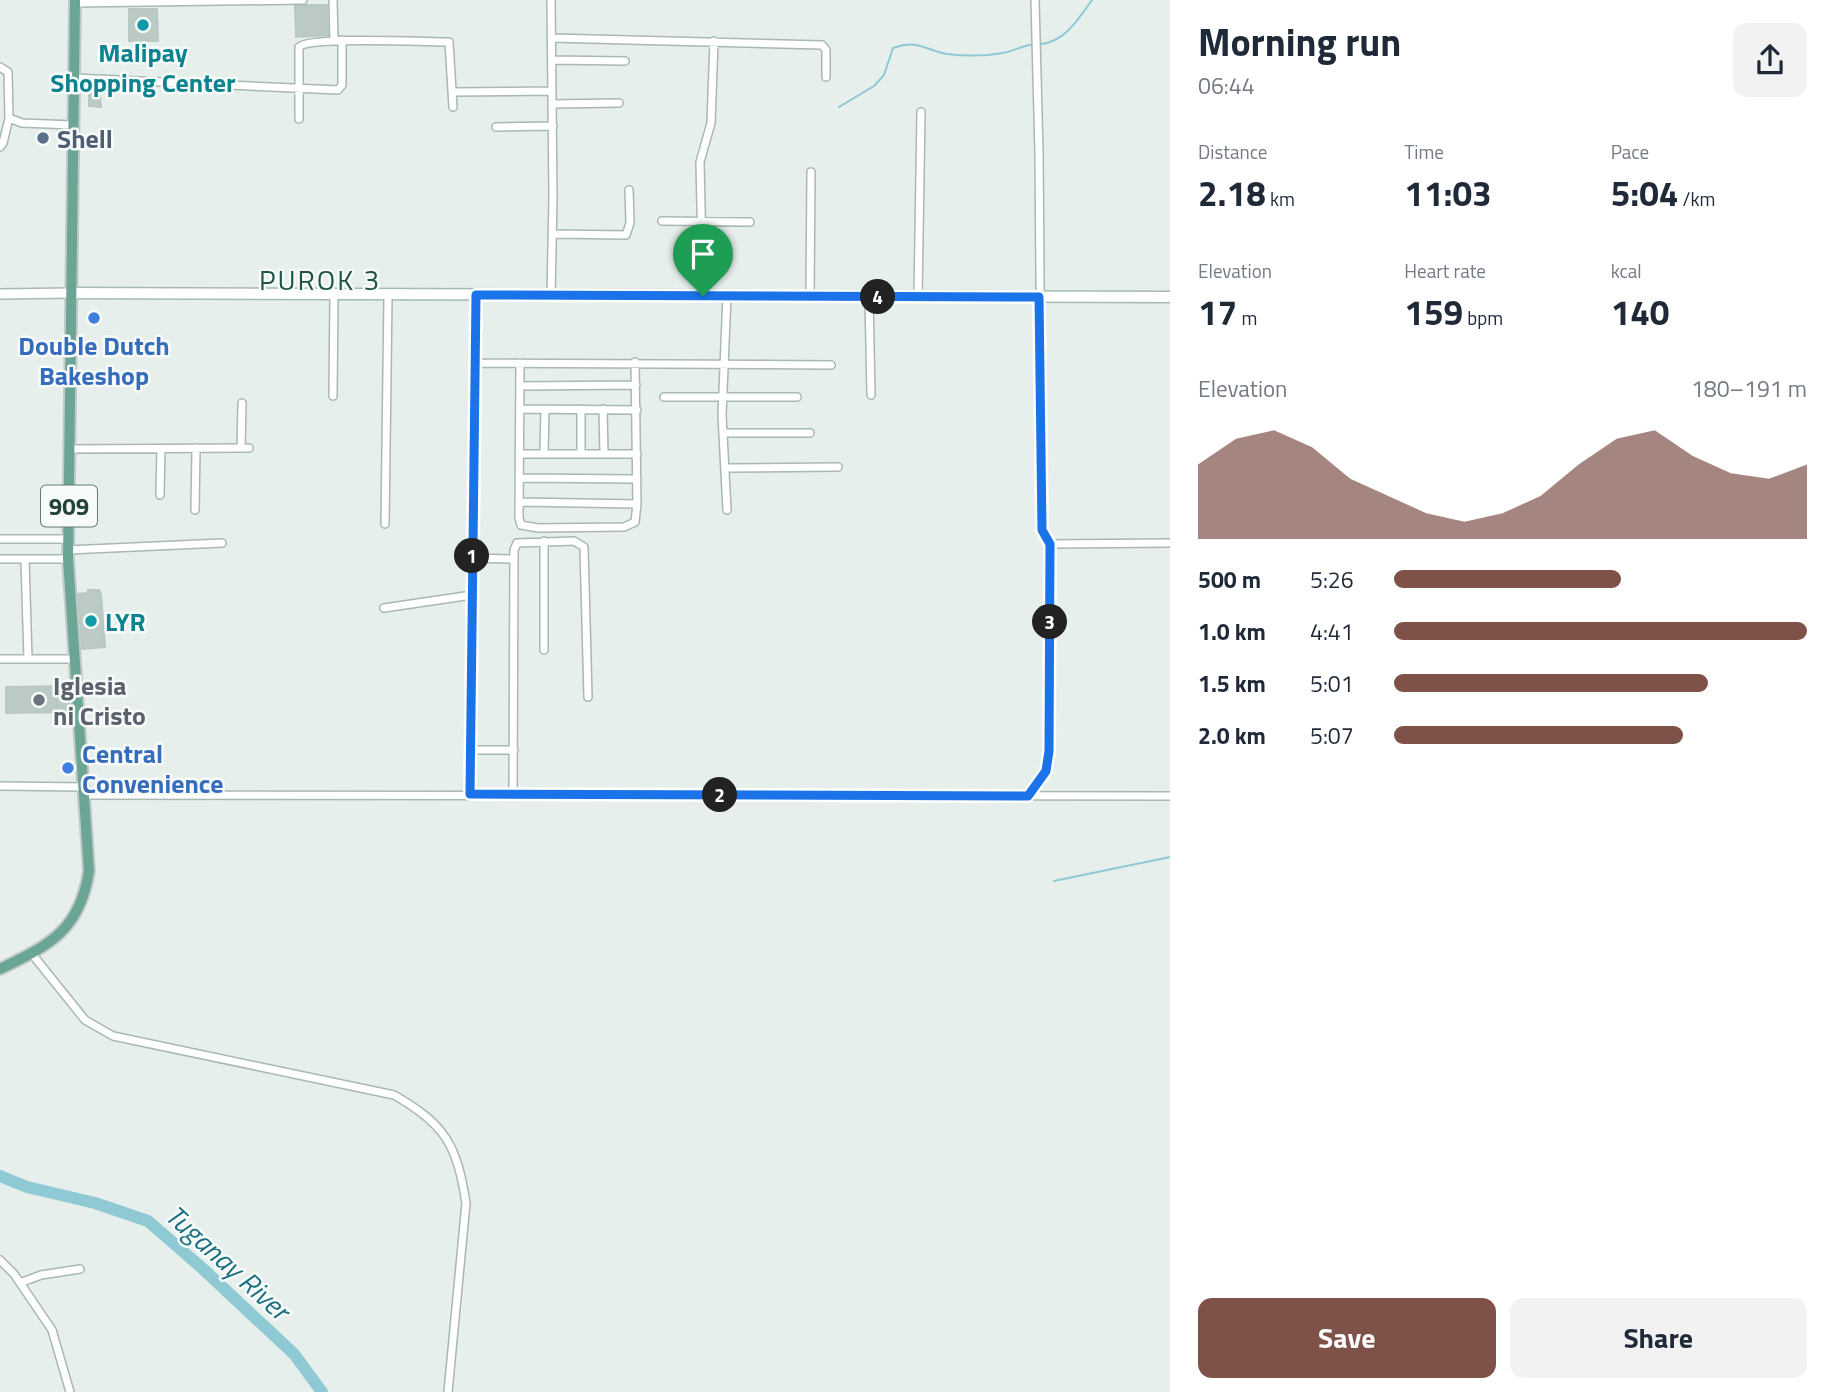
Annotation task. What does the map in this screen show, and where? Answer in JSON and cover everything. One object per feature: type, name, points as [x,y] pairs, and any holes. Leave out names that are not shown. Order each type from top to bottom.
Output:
[{"type":"main road","name":"909","points":[[0,969],[48,945],[66,929],[86,894],[89,871],[68,549],[75,1]]},
{"type":"main road","points":[[71,293],[1170,297]]},
{"type":"street","points":[[75,1],[303,0]]},
{"type":"street","points":[[74,78],[340,89],[333,0]]},
{"type":"street","points":[[551,0],[551,296]]},
{"type":"street","points":[[1028,796],[1046,771],[1049,751],[1050,544],[1042,530],[1035,0]]},
{"type":"street","points":[[552,38],[822,45],[826,50],[826,77]]},
{"type":"street","points":[[703,296],[700,162],[711,123],[714,41]]},
{"type":"street","points":[[299,120],[300,45],[305,42],[449,42],[453,107]]},
{"type":"street","points":[[552,60],[625,61]]},
{"type":"street","points":[[0,66],[8,72],[3,143],[0,147]]},
{"type":"street","points":[[453,92],[552,91]]},
{"type":"street","points":[[552,104],[619,103]]},
{"type":"street","points":[[918,297],[921,112]]},
{"type":"street","points":[[6,113],[22,123],[73,125]]},
{"type":"street","points":[[496,127],[553,126]]},
{"type":"street","points":[[810,297],[811,172]]},
{"type":"street","points":[[553,234],[626,235],[630,223],[629,190]]},
{"type":"street","points":[[663,222],[750,222]]},
{"type":"street","points":[[0,294],[71,293]]},
{"type":"street","points":[[333,397],[334,295]]},
{"type":"street","points":[[385,524],[388,295]]},
{"type":"street","points":[[470,794],[476,295]]},
{"type":"street","points":[[727,296],[722,397],[727,510]]},
{"type":"street","points":[[869,297],[871,395]]},
{"type":"street","points":[[520,363],[519,478],[522,526],[538,528],[629,527],[635,522],[635,362]]},
{"type":"street","points":[[475,363],[831,365]]},
{"type":"street","points":[[520,386],[636,385]]},
{"type":"street","points":[[664,397],[797,397]]},
{"type":"street","points":[[69,449],[245,448],[242,403]]},
{"type":"street","points":[[520,409],[637,410]]},
{"type":"street","points":[[544,454],[545,409]]},
{"type":"street","points":[[581,409],[581,454]]},
{"type":"street","points":[[603,409],[604,454]]},
{"type":"street","points":[[723,433],[810,433]]},
{"type":"street","points":[[195,448],[195,510]]},
{"type":"street","points":[[160,495],[161,449]]},
{"type":"street","points":[[519,454],[637,454]]},
{"type":"street","points":[[726,468],[838,467]]},
{"type":"street","points":[[519,478],[637,479]]},
{"type":"street","points":[[520,502],[637,504]]},
{"type":"street","points":[[0,539],[68,549],[222,542]]},
{"type":"street","points":[[544,541],[544,650]]},
{"type":"street","points":[[513,794],[513,559],[517,543],[579,542],[584,547],[588,697]]},
{"type":"street","points":[[1050,544],[1170,543]]},
{"type":"street","points":[[0,559],[26,560],[68,549]]},
{"type":"street","points":[[472,558],[513,559]]},
{"type":"street","points":[[26,560],[28,659]]},
{"type":"street","points":[[384,608],[472,595]]},
{"type":"street","points":[[0,659],[74,659]]},
{"type":"street","points":[[472,750],[514,750]]},
{"type":"street","points":[[0,786],[84,791],[1170,796]]},
{"type":"street","points":[[32,954],[68,1002],[97,1029],[140,1044],[394,1095],[430,1118],[452,1152],[462,1175],[466,1203],[448,1392]]},
{"type":"street","points":[[0,1259],[52,1330],[70,1392]]},
{"type":"street","points":[[20,1283],[41,1275],[80,1269]]},
{"type":"building","points":[[327,5],[328,35],[296,37],[295,6]]},
{"type":"building","name":"Malipay Shopping Center","points":[[129,9],[157,9],[158,41],[129,41]]},
{"type":"building","points":[[89,85],[99,85],[101,107],[89,106]]},
{"type":"building","name":"LYR","points":[[88,590],[99,590],[101,594],[105,647],[82,649],[78,594],[88,593]]},
{"type":"building","name":"Iglesia ni Cristo","points":[[69,686],[70,712],[6,713],[6,687]]},
{"type":"waterway","points":[[1041,44],[1064,34],[1092,0]]},
{"type":"waterway","points":[[839,107],[874,86],[884,75],[893,48],[916,45],[947,54],[989,55],[1035,44]]},
{"type":"waterway","points":[[1054,881],[1170,857]]},
{"type":"waterway","name":"Tuganay River","points":[[0,1176],[27,1187],[95,1203],[148,1221],[294,1354],[322,1392]]},
{"type":"place","name":"Malipay Shopping Center","points":[[143,25]]},
{"type":"place","name":"Shell","points":[[43,138]]},
{"type":"place","name":"Double Dutch Bakeshop","points":[[94,318]]},
{"type":"place","name":"LYR","points":[[91,621]]},
{"type":"place","name":"Iglesia ni Cristo","points":[[39,700]]},
{"type":"place","name":"Central Convenience","points":[[68,768]]},
{"type":"district","name":"PUROK 3","points":[[320,279]]},
{"type":"route","points":[[476,295],[703,296],[1039,297],[1042,530],[1046,542],[1050,544],[1049,751],[1046,771],[1028,796],[470,794],[476,295]]}]
